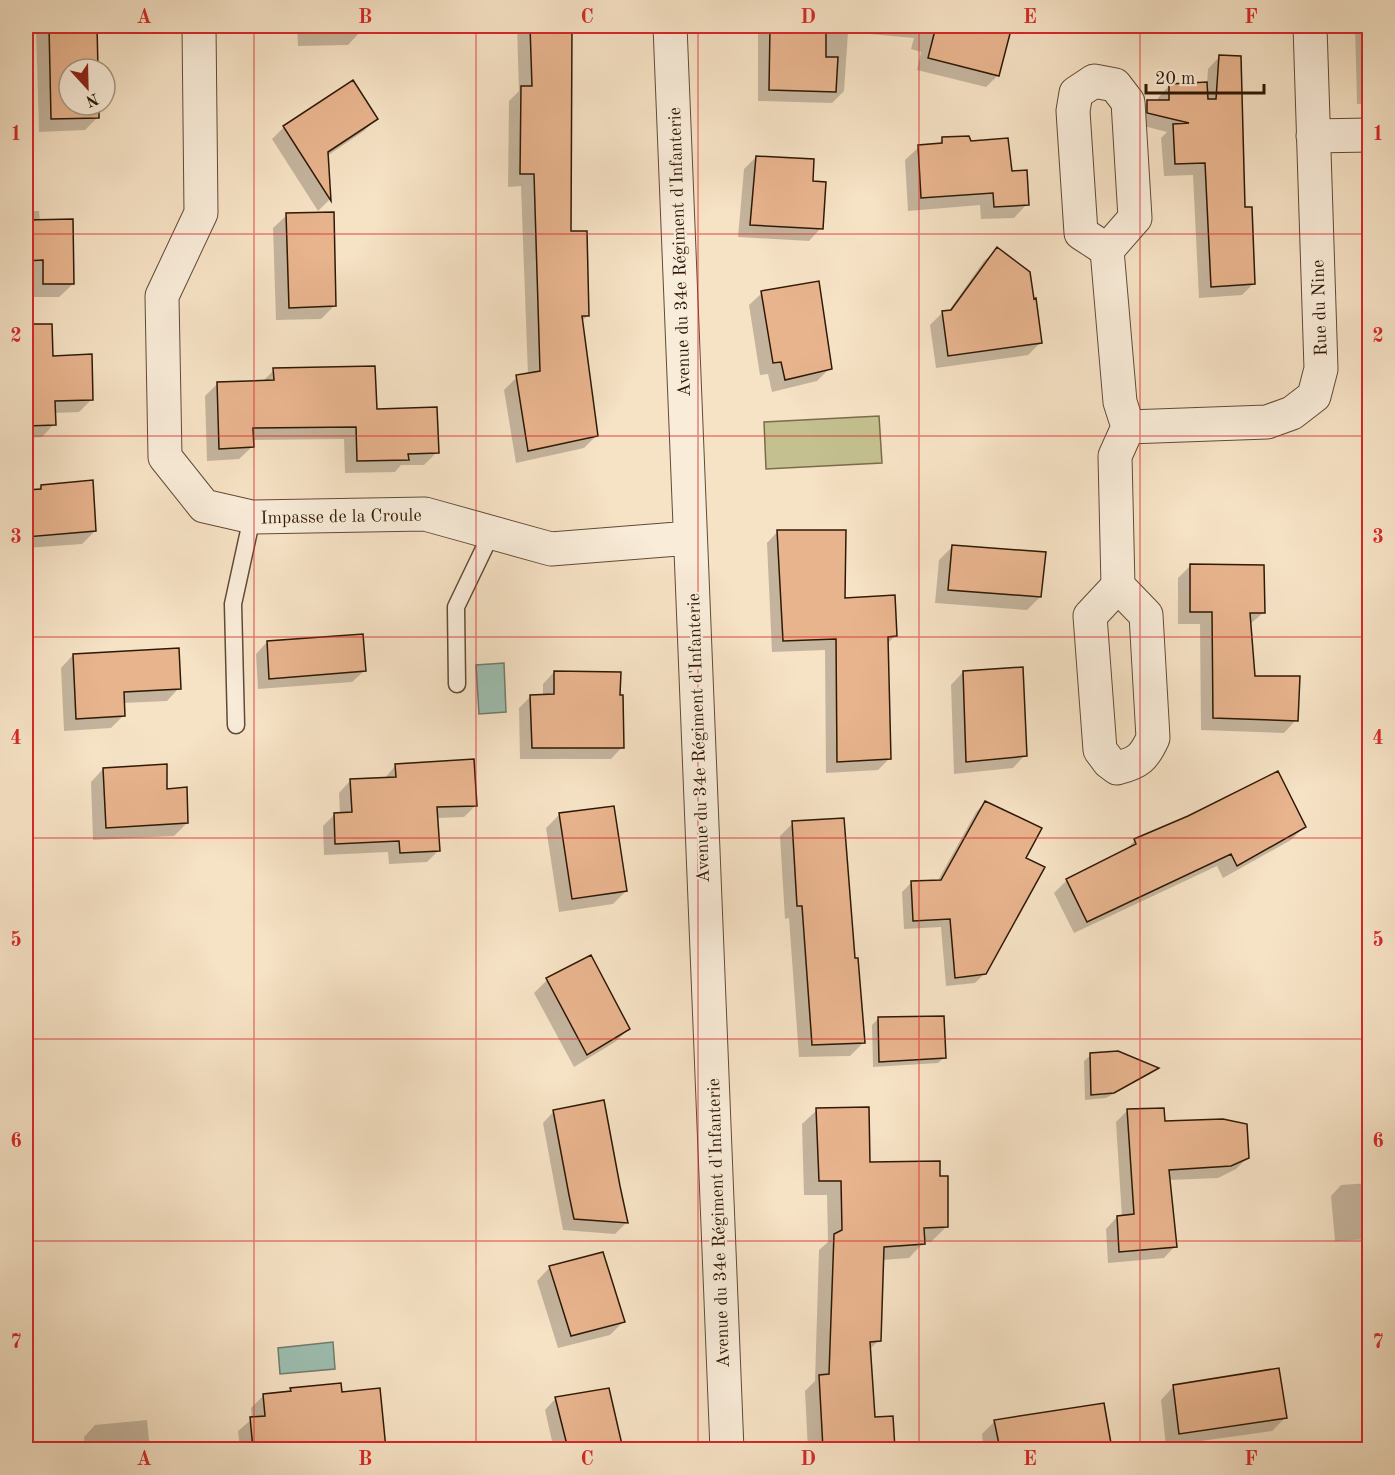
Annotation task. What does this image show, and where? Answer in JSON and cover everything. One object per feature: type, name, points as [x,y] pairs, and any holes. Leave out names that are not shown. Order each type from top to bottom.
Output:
[{"type":"street","name":"Impasse de la Croule","points":[[199,26],[201,213],[162,296],[165,457],[204,506],[252,518],[425,514],[551,549],[690,538]]},
{"type":"street","name":"Avenue du 34e Régiment d'Infanterie","points":[[670,26],[727,1449]]},
{"type":"street","name":"Rue du Nine","points":[[1128,427],[1267,422],[1292,413],[1314,396],[1321,369],[1310,26]]},
{"type":"street","points":[[1312,136],[1370,135]]},
{"type":"street","points":[[1107,250],[1120,402],[1128,427],[1115,456],[1118,586],[1146,615],[1153,738],[1146,754],[1133,765],[1117,768],[1100,750],[1090,616],[1118,586]]},
{"type":"lane","points":[[236,725],[233,604],[252,518]]},
{"type":"lane","points":[[457,684],[456,607],[492,532]]},
{"type":"shaded area","points":[[879,416],[882,463],[766,469],[764,422]]},
{"type":"shaded area","points":[[504,663],[506,712],[479,714],[476,665]]},
{"type":"shaded area","points":[[333,1342],[335,1369],[280,1374],[278,1348]]},
{"type":"building","points":[[49,26],[97,26],[98,57],[57,57],[57,117],[99,118],[51,119]]},
{"type":"building","points":[[530,26],[572,26],[571,231],[587,231],[589,316],[582,316],[598,436],[528,451],[516,375],[540,371],[534,174],[520,174],[521,86],[532,86]]},
{"type":"building","points":[[770,26],[826,26],[826,57],[838,57],[836,92],[769,90]]},
{"type":"building","points":[[936,26],[1012,26],[999,76],[928,58]]},
{"type":"building","points":[[1219,55],[1241,56],[1245,207],[1252,207],[1255,284],[1211,287],[1205,163],[1175,164],[1173,124],[1189,123],[1147,113],[1147,100],[1169,100],[1169,84],[1207,82],[1208,99],[1216,99]]},
{"type":"building","points":[[353,80],[378,119],[328,152],[331,201],[283,126]]},
{"type":"building","points":[[969,136],[971,141],[1008,138],[1012,171],[1027,170],[1029,205],[994,207],[993,193],[921,198],[918,145],[942,143],[942,137]]},
{"type":"building","points":[[756,156],[814,159],[813,181],[826,182],[823,229],[750,225]]},
{"type":"building","points":[[334,212],[336,306],[289,308],[286,213]]},
{"type":"building","points":[[73,219],[74,284],[43,284],[43,260],[26,261],[26,220]]},
{"type":"building","points":[[997,247],[1030,272],[1042,343],[948,356],[942,311],[951,310]]},
{"type":"building","points":[[819,281],[832,369],[785,380],[781,362],[773,363],[761,291]]},
{"type":"building","points":[[26,324],[52,324],[53,356],[92,354],[93,400],[55,401],[56,425],[26,426]]},
{"type":"building","points":[[375,366],[377,409],[437,407],[439,453],[408,454],[409,460],[357,461],[356,427],[253,428],[254,447],[219,449],[217,382],[274,380],[273,368]]},
{"type":"building","points":[[93,480],[96,531],[26,537],[26,490],[41,489],[41,485]]},
{"type":"building","points":[[777,530],[846,530],[845,598],[895,595],[897,636],[888,637],[891,759],[837,762],[836,639],[783,641]]},
{"type":"building","points":[[952,545],[1046,552],[1041,597],[948,590]]},
{"type":"building","points":[[1190,564],[1264,565],[1265,613],[1250,613],[1255,676],[1300,676],[1298,721],[1213,718],[1212,612],[1190,612]]},
{"type":"building","points":[[363,634],[366,671],[269,679],[267,641]]},
{"type":"building","points":[[179,648],[181,689],[124,692],[125,716],[76,719],[73,654]]},
{"type":"building","points":[[1023,667],[1027,756],[966,762],[963,671]]},
{"type":"building","points":[[554,671],[621,672],[620,695],[623,695],[624,748],[532,748],[530,695],[554,694]]},
{"type":"building","points":[[474,759],[477,806],[437,807],[440,851],[400,853],[399,841],[335,844],[334,813],[352,812],[350,779],[396,777],[395,764]]},
{"type":"building","points":[[167,764],[167,789],[187,787],[188,823],[106,828],[103,768]]},
{"type":"building","points":[[1278,771],[1306,827],[1237,866],[1231,854],[1087,922],[1066,879],[1136,844],[1134,839],[1188,816]]},
{"type":"building","points":[[985,801],[1042,828],[1026,858],[1045,867],[986,974],[955,978],[950,919],[913,921],[911,881],[941,880]]},
{"type":"building","points":[[614,806],[627,891],[572,899],[559,813]]},
{"type":"building","points":[[844,818],[855,958],[858,958],[865,1043],[812,1045],[802,906],[797,906],[792,821]]},
{"type":"building","points":[[591,955],[630,1029],[587,1055],[546,978]]},
{"type":"building","points":[[944,1016],[946,1058],[879,1062],[878,1017]]},
{"type":"building","points":[[1118,1051],[1159,1068],[1114,1093],[1091,1095],[1090,1053]]},
{"type":"building","points":[[604,1100],[628,1223],[574,1219],[569,1195],[553,1110]]},
{"type":"building","points":[[869,1107],[870,1162],[940,1161],[940,1176],[948,1176],[948,1227],[924,1228],[925,1244],[884,1247],[881,1341],[870,1342],[875,1417],[893,1416],[895,1449],[823,1449],[819,1375],[829,1374],[834,1234],[842,1230],[841,1181],[819,1181],[816,1108]]},
{"type":"building","points":[[1164,1108],[1165,1121],[1223,1119],[1247,1124],[1249,1158],[1231,1166],[1169,1170],[1177,1247],[1119,1252],[1117,1216],[1134,1214],[1127,1109]]},
{"type":"building","points":[[603,1252],[625,1322],[571,1336],[549,1266]]},
{"type":"building","points":[[1279,1368],[1287,1418],[1179,1434],[1173,1385]]},
{"type":"building","points":[[341,1383],[342,1392],[380,1388],[386,1449],[253,1449],[250,1417],[265,1416],[263,1394],[291,1391],[290,1388]]},
{"type":"building","points":[[609,1388],[623,1449],[568,1449],[555,1397]]},
{"type":"building","points":[[1104,1403],[1112,1449],[1000,1449],[994,1420]]}]
